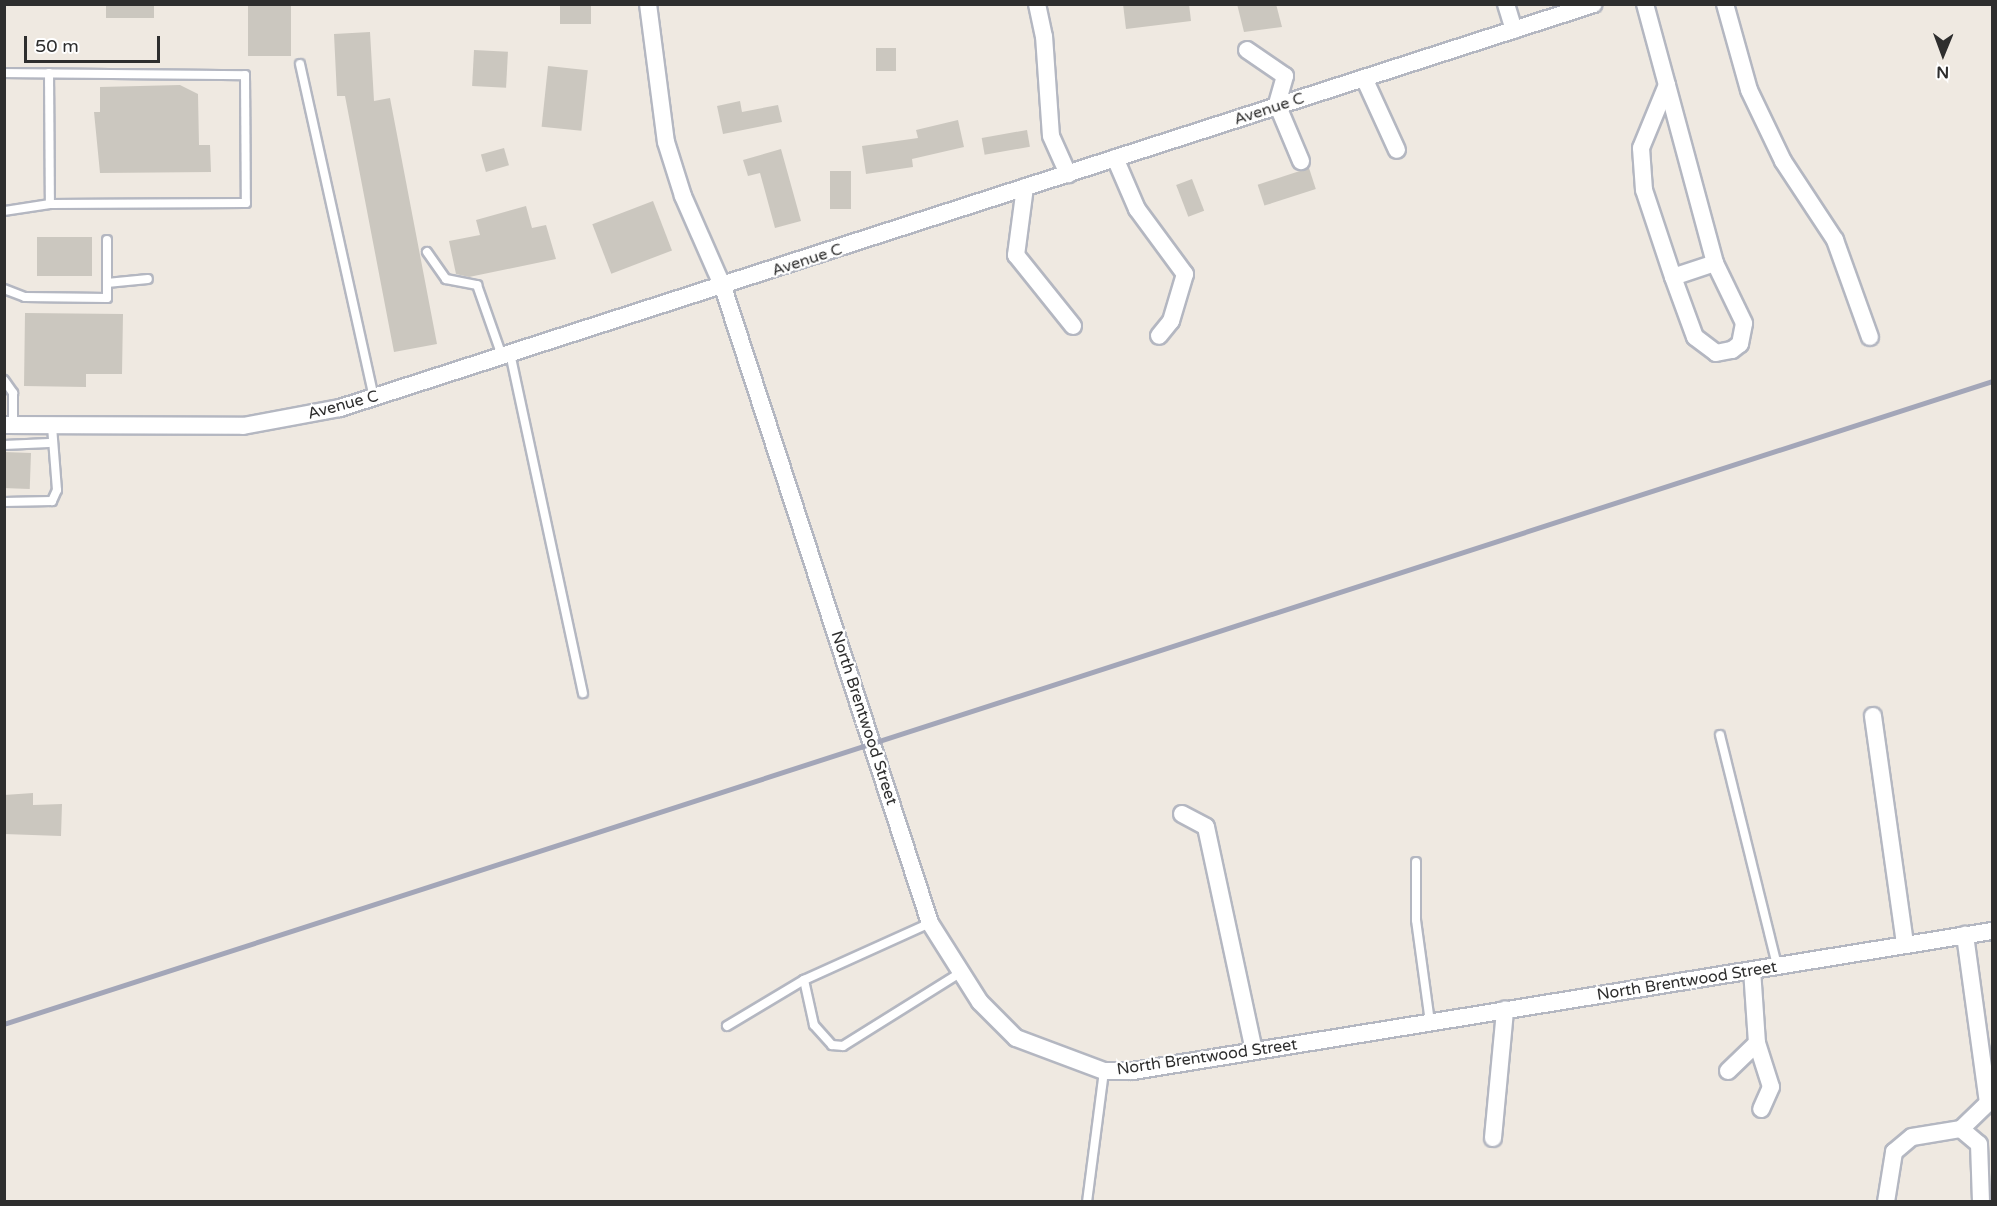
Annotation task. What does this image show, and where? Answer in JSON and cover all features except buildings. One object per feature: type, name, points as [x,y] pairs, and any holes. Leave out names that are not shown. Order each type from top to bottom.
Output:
[{"type":"street","name":"North Brentwood Street","points":[[648,4],[666,142],[683,196],[723,287],[930,923],[960,973],[1016,1038],[1104,1071],[1254,1051],[1992,931]]},
{"type":"street","points":[[1036,4],[1044,36],[1051,136],[1068,174]]},
{"type":"street","points":[[1506,4],[1514,30]]},
{"type":"street","name":"Avenue C","points":[[9,425],[243,426],[374,397],[1279,107],[1514,30],[1566,9],[1594,4]]},
{"type":"street","points":[[1645,4],[1667,85],[1715,263],[1744,323],[1740,344],[1732,350],[1716,353],[1699,342],[1673,277],[1644,190],[1641,148],[1667,85]]},
{"type":"street","points":[[1725,4],[1749,90],[1783,161],[1835,240],[1870,337]]},
{"type":"street","points":[[1247,50],[1285,76],[1279,107],[1301,161]]},
{"type":"street","points":[[1364,78],[1397,150]]},
{"type":"street","points":[[1115,158],[1137,209],[1185,274],[1171,321],[1159,336]]},
{"type":"street","points":[[1025,187],[1016,255],[1073,326]]},
{"type":"street","points":[[1673,277],[1715,263]]},
{"type":"street","points":[[1873,716],[1905,945]]},
{"type":"street","points":[[1182,814],[1206,827],[1254,1051]]},
{"type":"street","points":[[1886,1202],[1894,1152],[1912,1137],[1961,1129],[1988,1103],[1965,935]]},
{"type":"street","points":[[1752,970],[1757,1043],[1771,1088],[1761,1109]]},
{"type":"street","points":[[1493,1138],[1505,1010]]},
{"type":"street","points":[[1728,1071],[1757,1043]]},
{"type":"street","points":[[1961,1129],[1979,1144],[1981,1202]]},
{"type":"lane","points":[[300,64],[374,397]]},
{"type":"lane","points":[[4,72],[244,75],[246,203],[50,204],[4,211]]},
{"type":"lane","points":[[49,73],[50,204]]},
{"type":"lane","points":[[4,289],[25,297],[107,298],[107,240]]},
{"type":"lane","points":[[428,252],[446,279],[477,285],[506,355],[583,693]]},
{"type":"lane","points":[[107,283],[148,279]]},
{"type":"lane","points":[[4,380],[13,393],[9,425]]},
{"type":"lane","points":[[4,502],[52,501],[57,481],[50,443],[52,426]]},
{"type":"lane","points":[[4,445],[50,443]]},
{"type":"lane","points":[[1720,735],[1777,966]]},
{"type":"lane","points":[[1416,862],[1416,920],[1430,1022]]},
{"type":"lane","points":[[727,1026],[804,980],[930,923]]},
{"type":"lane","points":[[804,980],[814,1025],[832,1045],[843,1046],[960,973]]},
{"type":"lane","points":[[1086,1202],[1104,1071]]},
{"type":"railway","points":[[4,1024],[1992,381]]}]
